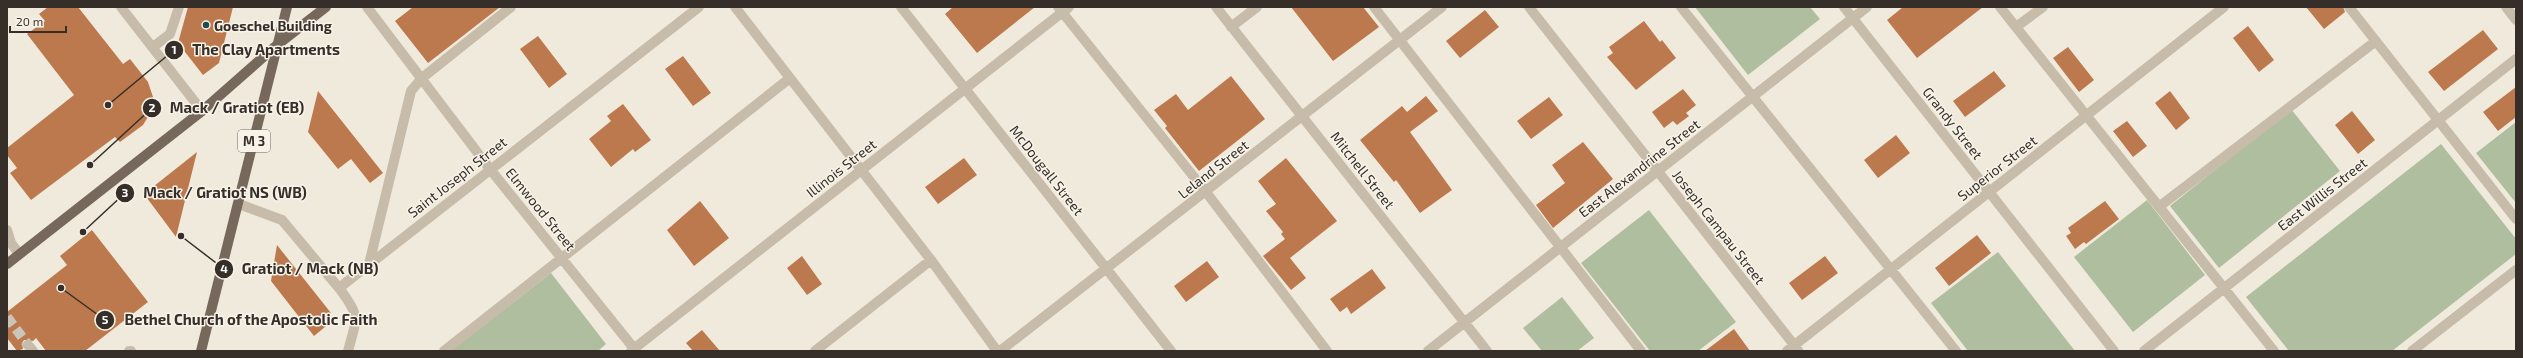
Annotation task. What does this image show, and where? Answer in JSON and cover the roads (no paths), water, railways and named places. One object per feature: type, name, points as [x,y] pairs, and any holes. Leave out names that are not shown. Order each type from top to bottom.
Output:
[{"type":"main road","name":"M 3","points":[[201,351],[287,7]]},
{"type":"main road","points":[[7,264],[202,111],[277,45],[326,7]]},
{"type":"street","points":[[121,7],[202,111]]},
{"type":"street","points":[[153,48],[170,34],[179,7]]},
{"type":"street","name":"Elmwood Street","points":[[367,7],[490,169],[563,257],[634,350]]},
{"type":"street","points":[[369,264],[411,91],[422,78],[511,7]]},
{"type":"street","name":"Saint Joseph Street","points":[[339,288],[699,7]]},
{"type":"street","points":[[735,7],[862,170],[999,351]]},
{"type":"street","name":"McDougall Street","points":[[901,7],[1171,351]]},
{"type":"street","name":"Mitchell Street","points":[[1216,7],[1486,351]]},
{"type":"street","points":[[1232,26],[1257,7]]},
{"type":"street","points":[[1374,7],[1641,351]]},
{"type":"street","name":"Leland Street","points":[[999,351],[1303,117],[1442,7]]},
{"type":"street","name":"Joseph Campau Street","points":[[1529,7],[1793,349]]},
{"type":"street","points":[[1681,7],[1956,351]]},
{"type":"street","name":"Grandy Street","points":[[1844,7],[2114,351]]},
{"type":"street","name":"East Alexandrine Street","points":[[1428,351],[1867,7]]},
{"type":"street","points":[[2000,7],[2274,351]]},
{"type":"street","points":[[2016,28],[2043,7]]},
{"type":"street","name":"Superior Street","points":[[1793,349],[1891,269],[2224,7]]},
{"type":"street","points":[[2349,7],[2516,219]]},
{"type":"street","points":[[2506,7],[2516,20]]},
{"type":"street","points":[[1063,9],[1206,192],[1327,351]]},
{"type":"street","name":"Illinois Street","points":[[634,350],[965,89],[1063,9]]},
{"type":"street","points":[[2160,206],[2376,41]]},
{"type":"street","name":"East Willis Street","points":[[2144,351],[2516,59]]},
{"type":"street","points":[[444,351],[790,78]]},
{"type":"street","points":[[238,204],[282,220],[339,288],[355,311],[354,325],[348,351]]},
{"type":"street","points":[[7,230],[9,242],[19,254]]},
{"type":"street","points":[[815,351],[931,260]]},
{"type":"street","points":[[2412,351],[2516,270]]},
{"type":"tunnel","points":[[7,317],[28,345]]},
{"type":"place","name":"Goeschel Building","points":[[206,25]]},
{"type":"place","name":"The Clay Apartments","points":[[108,105]]},
{"type":"place","name":"Mack / Gratiot (EB)","points":[[90,165]]},
{"type":"place","name":"Mack / Gratiot NS (WB)","points":[[83,232]]},
{"type":"place","name":"Gratiot / Mack (NB)","points":[[181,236]]},
{"type":"place","name":"Bethel Church of the Apostolic Faith","points":[[61,288]]}]
